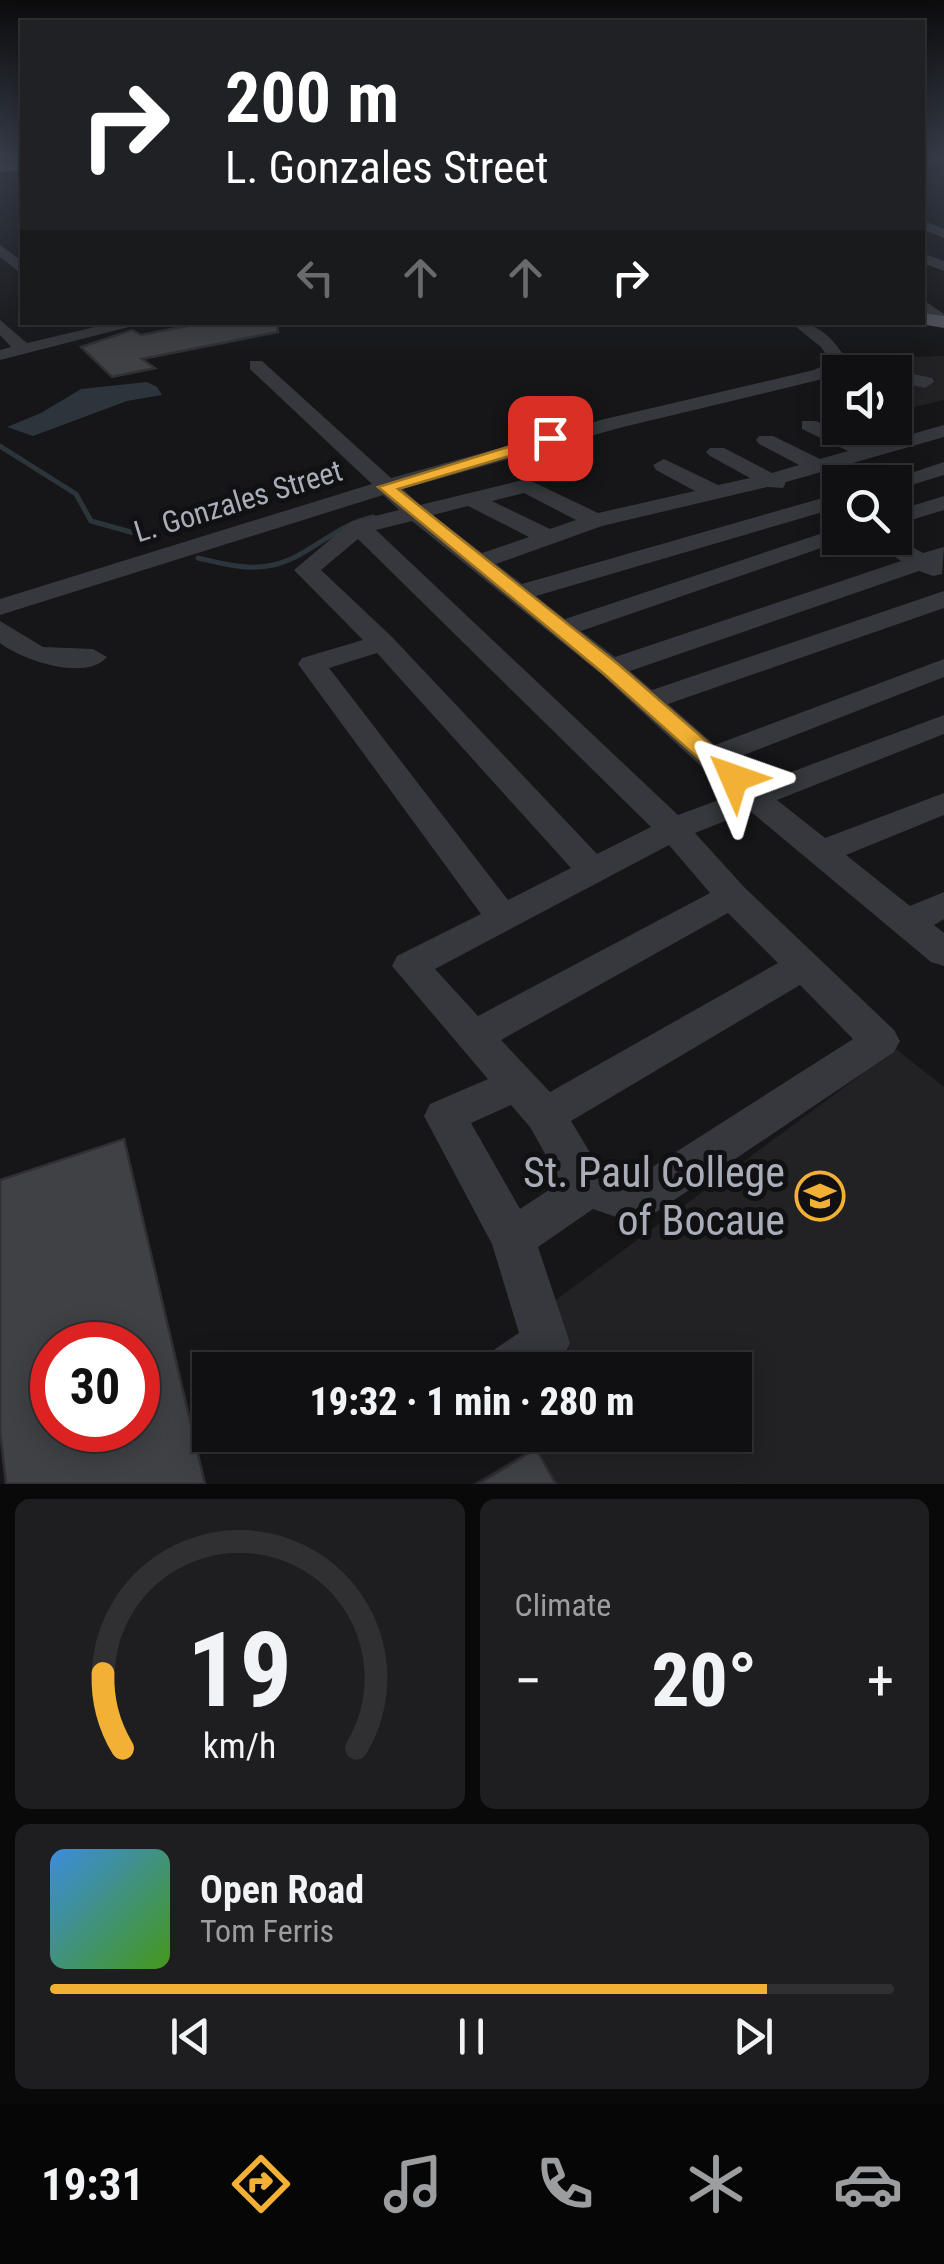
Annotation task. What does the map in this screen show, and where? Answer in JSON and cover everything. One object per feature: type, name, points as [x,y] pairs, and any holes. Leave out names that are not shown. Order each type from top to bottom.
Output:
[{"type":"street","points":[[0,325],[24,350]]},
{"type":"street","points":[[802,325],[828,344],[835,355]]},
{"type":"street","points":[[0,355],[91,328]]},
{"type":"street","points":[[256,365],[416,513],[611,668],[756,800],[944,953]]},
{"type":"street","name":"L. Gonzales Street","points":[[0,607],[550,438],[822,373]]},
{"type":"street","points":[[912,379],[925,382]]},
{"type":"street","points":[[808,425],[866,452]]},
{"type":"street","points":[[912,439],[944,431]]},
{"type":"street","points":[[766,440],[818,467]]},
{"type":"street","points":[[477,562],[595,522],[770,480],[891,445]]},
{"type":"street","points":[[717,452],[822,502]]},
{"type":"street","points":[[664,465],[716,493]]},
{"type":"street","points":[[912,478],[944,468]]},
{"type":"street","points":[[592,870],[382,643],[306,570],[359,527],[527,486],[595,522]]},
{"type":"street","points":[[471,499],[546,536]]},
{"type":"street","points":[[912,512],[944,502]]},
{"type":"street","points":[[516,594],[822,510]]},
{"type":"street","points":[[359,527],[674,829],[732,896],[880,1041],[633,1203],[588,1188],[531,1100],[410,966],[674,829],[944,724]]},
{"type":"street","points":[[561,629],[822,541]]},
{"type":"street","points":[[912,553],[937,564]]},
{"type":"street","points":[[611,668],[937,564]]},
{"type":"street","points":[[648,701],[944,599]]},
{"type":"street","points":[[0,629],[27,653],[49,658],[93,658]]},
{"type":"street","points":[[382,643],[312,664],[502,918]]},
{"type":"street","points":[[712,756],[944,667]]},
{"type":"street","points":[[824,852],[944,804]]},
{"type":"street","points":[[474,1036],[732,896]]},
{"type":"street","points":[[908,922],[944,904]]},
{"type":"street","points":[[533,1352],[546,1343],[513,1239],[445,1116],[531,1100],[802,966]]},
{"type":"street","points":[[513,1239],[588,1188]]},
{"type":"shaded area","points":[[944,356],[944,400],[912,406],[912,357]]},
{"type":"shaded area","points":[[147,382],[162,395],[127,401],[33,436],[7,427],[41,413],[81,389]]},
{"type":"shaded area","name":"St. Paul College of Bocaue","points":[[896,1049],[944,1087],[944,1484],[472,1484],[526,1452],[752,1452],[752,1352],[570,1352],[549,1305]]},
{"type":"building","points":[[192,325],[277,325],[278,332],[142,359],[155,368],[112,377],[81,347],[132,330],[141,335]]},
{"type":"building","points":[[124,1139],[192,1429],[192,1452],[197,1452],[205,1484],[6,1484],[0,1431],[0,1180]]},
{"type":"building","points":[[531,1452],[538,1452],[556,1484],[478,1484]]},
{"type":"waterway","points":[[0,446],[76,494],[91,521],[138,534]]},
{"type":"waterway","points":[[198,558],[241,567],[268,566],[295,557],[345,527],[373,517]]},
{"type":"place","name":"St. Paul College of Bocaue","points":[[820,1196]]},
{"type":"route","points":[[550,438],[386,487],[611,668],[734,778]]}]
